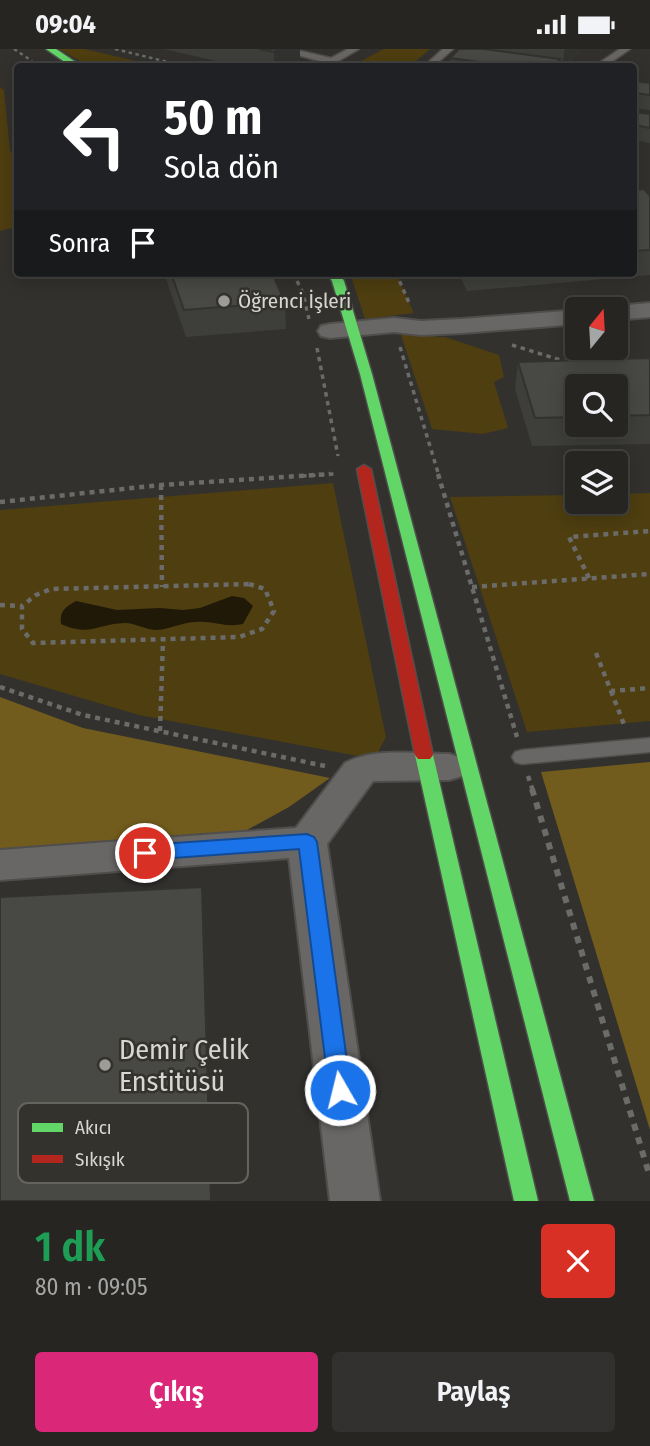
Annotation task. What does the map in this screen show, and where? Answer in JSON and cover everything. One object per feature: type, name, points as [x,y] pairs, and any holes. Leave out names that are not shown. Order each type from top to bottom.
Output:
[{"type":"main road","points":[[44,53],[69,63]]},
{"type":"main road","points":[[336,277],[338,281],[335,330],[468,766],[582,1201]]},
{"type":"main road","points":[[359,448],[427,769],[526,1201]]},
{"type":"street","points":[[628,312],[650,310]]},
{"type":"street","points":[[335,330],[394,325],[421,328],[462,326],[565,318]]},
{"type":"street","points":[[355,1201],[307,842],[358,773],[367,768],[427,769],[468,766]]},
{"type":"street","points":[[0,865],[307,842]]},
{"type":"lane","points":[[280,49],[332,61]]},
{"type":"lane","points":[[328,63],[355,49]]},
{"type":"lane","points":[[432,63],[449,49]]},
{"type":"lane","points":[[603,63],[626,49]]},
{"type":"lane","points":[[522,757],[641,745]]},
{"type":"path","points":[[115,49],[172,63]]},
{"type":"path","points":[[398,277],[421,328]]},
{"type":"path","points":[[462,326],[526,351],[573,363]]},
{"type":"path","points":[[0,502],[161,485],[342,473]]},
{"type":"path","points":[[161,485],[162,587]]},
{"type":"path","points":[[589,578],[569,537],[650,531]]},
{"type":"path","points":[[472,587],[650,574]]},
{"type":"path","points":[[0,605],[22,606],[36,595],[51,589],[249,584],[265,589],[274,611],[262,629],[239,638],[33,643],[22,629],[22,606]]},
{"type":"path","points":[[160,731],[163,640]]},
{"type":"path","points":[[596,653],[611,691],[641,745]]},
{"type":"path","points":[[0,687],[83,715],[358,773]]},
{"type":"path","points":[[611,691],[650,688]]},
{"type":"shaded area","points":[[59,49],[85,49],[143,63],[84,63]]},
{"type":"shaded area","points":[[384,49],[430,49],[414,63],[357,63]]},
{"type":"shaded area","points":[[0,87],[4,90],[10,151],[14,154],[14,228],[0,231]]},
{"type":"shaded area","points":[[351,277],[398,277],[414,313],[365,319]]},
{"type":"shaded area","points":[[432,332],[436,337],[445,337],[499,355],[504,377],[494,382],[508,428],[483,434],[432,429],[401,335]]},
{"type":"shaded area","points":[[333,483],[386,737],[377,754],[358,756],[139,715],[0,674],[0,510]]},
{"type":"shaded area","points":[[650,493],[650,721],[527,732],[450,497],[565,495],[565,514],[628,514],[628,494]]},
{"type":"shaded area","points":[[232,596],[244,598],[253,606],[243,624],[194,622],[157,630],[125,623],[87,630],[61,624],[64,610],[76,601],[117,610],[183,610],[200,608]]},
{"type":"shaded area","points":[[0,697],[83,728],[330,778],[289,807],[236,836],[0,853]]},
{"type":"shaded area","points":[[650,762],[650,1130],[541,772]]},
{"type":"building","points":[[259,49],[281,49],[274,52]]},
{"type":"building","points":[[459,49],[484,49],[560,59],[557,63],[487,63],[450,58]]},
{"type":"building","points":[[637,81],[650,83],[650,95],[637,93]]},
{"type":"building","points":[[637,112],[650,114],[650,128],[637,126]]},
{"type":"building","points":[[644,189],[650,196],[650,250],[637,251],[637,190]]},
{"type":"building","points":[[172,277],[274,277],[285,302],[184,310]]},
{"type":"building","points":[[650,358],[650,415],[628,416],[628,374],[565,374],[565,417],[535,418],[518,362],[628,361],[628,359]]},
{"type":"building","name":"Demir Çelik Enstitüsü","points":[[202,887],[208,1103],[18,1103],[18,1183],[210,1183],[211,1201],[0,1201],[0,897]]},
{"type":"traffic: fast","points":[[50,49],[73,63]]},
{"type":"traffic: fast","points":[[336,277],[366,374],[582,1201]]},
{"type":"traffic: fast","points":[[424,755],[526,1201]]},
{"type":"traffic: jam","points":[[364,469],[424,755]]},
{"type":"place","name":"Öğrenci İşleri","points":[[224,301]]},
{"type":"place","name":"Demir Çelik Enstitüsü","points":[[105,1065]]},
{"type":"route","points":[[145,853],[307,842],[340,1090]]}]
